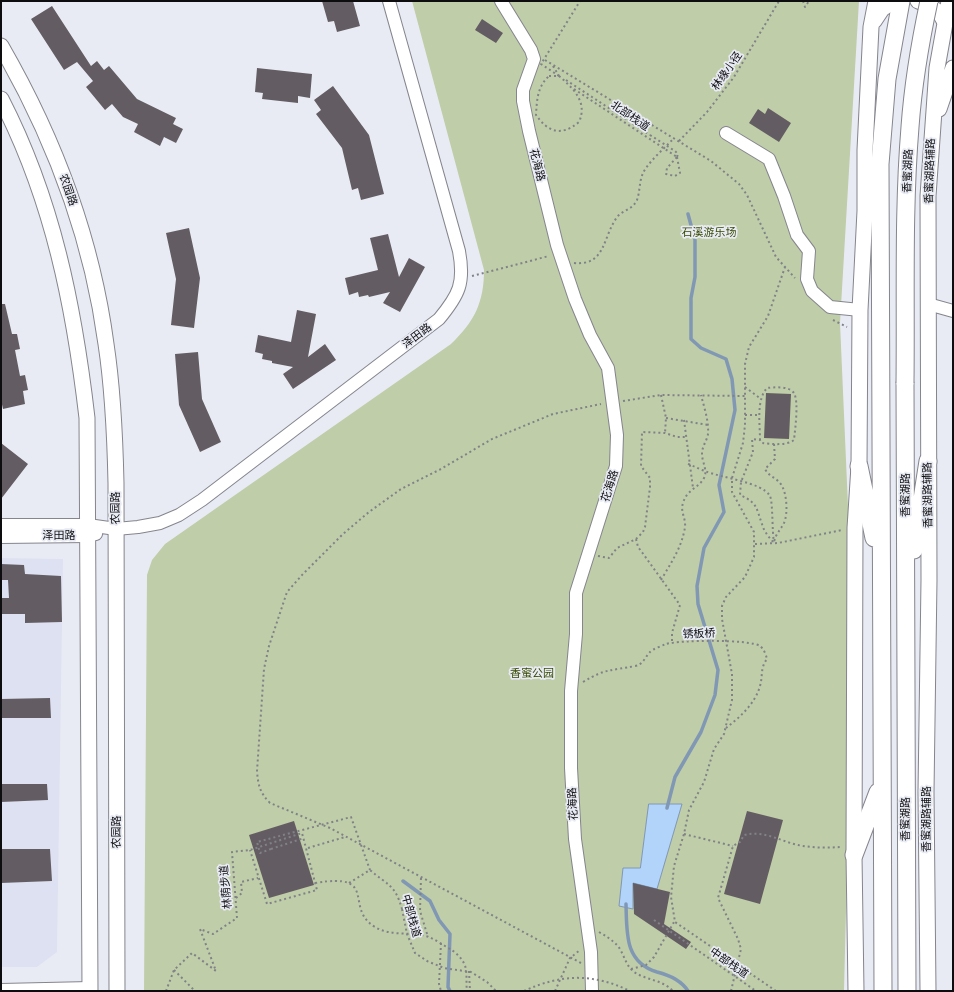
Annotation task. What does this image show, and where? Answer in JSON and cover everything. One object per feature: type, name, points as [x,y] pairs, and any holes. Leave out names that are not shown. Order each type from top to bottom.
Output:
[{"type":"highway","points":[[883,991],[880,203],[882,131],[890,60],[901,1]]},
{"type":"highway","name":"香蜜湖路","points":[[907,991],[905,383],[907,176],[916,70],[929,1]]},
{"type":"highway","points":[[906,601],[928,461]]},
{"type":"highway","points":[[859,466],[881,576]]},
{"type":"highway","points":[[854,850],[882,783]]},
{"type":"main road","points":[[856,991],[854,850],[855,528],[859,466],[860,310],[873,11],[879,12],[894,1]]},
{"type":"main road","points":[[918,1],[935,10],[942,16],[945,24]]},
{"type":"main road","name":"香蜜湖路辅路","points":[[928,991],[926,800],[929,580],[928,196],[931,133],[937,68],[950,1]]},
{"type":"main road","name":"农园路","points":[[1,46],[29,96],[51,144],[71,197],[98,296],[106,343],[115,435],[117,991]]},
{"type":"main road","points":[[931,133],[953,68]]},
{"type":"main road","points":[[1,99],[37,180],[58,244],[80,353],[87,418],[90,989]]},
{"type":"street","name":"泽田路","points":[[1,537],[116,529],[160,524],[179,515],[202,500],[439,319],[450,306],[458,291],[461,278],[462,270],[459,251],[389,1]]},
{"type":"street","points":[[502,1],[531,50]]},
{"type":"street","name":"花海路","points":[[531,50],[534,59],[525,83],[523,101],[529,131],[561,256],[575,300],[590,335],[608,368],[617,435],[616,466],[576,593],[576,634],[570,691],[571,768],[575,838],[590,952],[592,991]]},
{"type":"street","points":[[726,133],[769,159],[784,196],[797,235],[809,251],[807,280],[812,291],[830,307],[860,310]]},
{"type":"street","points":[[928,304],[953,311]]},
{"type":"street","name":"泽田路","points":[[1,526],[88,531]]},
{"type":"street","points":[[1,990],[90,989]]},
{"type":"path","name":"北部栈道","points":[[580,1],[541,64],[677,157]]},
{"type":"path","name":"林缘小径","points":[[678,141],[707,112],[734,77],[779,1]]},
{"type":"path","points":[[802,1],[805,7],[809,1]]},
{"type":"path","points":[[531,50],[553,65],[711,161],[739,184],[747,194],[776,257],[785,267],[768,316],[749,347],[745,364],[745,415],[743,443],[732,478],[732,492],[754,532],[755,544],[754,557],[751,567],[745,577],[726,597],[722,606],[732,674],[732,692],[724,734],[714,750],[704,782],[689,810],[684,834],[674,866],[672,904],[675,922],[654,957],[646,965],[631,969]]},
{"type":"path","points":[[553,65],[558,75],[675,151],[678,154],[677,157],[680,173],[675,176],[666,174],[667,168],[677,157]]},
{"type":"path","name":"北部栈道","points":[[559,76],[549,76],[542,82],[538,93],[536,116],[543,125],[552,131],[568,130],[579,122],[583,108],[574,88]]},
{"type":"path","points":[[461,278],[561,256],[573,262],[585,264],[594,259],[601,253],[608,233],[619,215],[633,207],[637,200],[643,173],[674,138]]},
{"type":"path","points":[[745,387],[761,399]]},
{"type":"path","points":[[760,440],[760,415],[763,392],[767,388],[779,387],[790,390],[794,394],[796,403],[794,440],[790,443],[774,444],[762,443],[760,440],[752,439],[753,452],[741,482],[740,495],[749,499],[756,505],[765,532],[774,543]]},
{"type":"path","points":[[555,991],[570,958],[330,828],[270,803],[263,796],[258,787],[264,669],[269,646],[287,592],[343,534],[369,512],[401,489],[441,469],[492,439],[553,414],[613,402],[661,395],[745,396]]},
{"type":"path","points":[[661,395],[666,418],[665,433]]},
{"type":"path","points":[[661,580],[679,550],[685,527],[685,518],[682,506],[685,496],[692,488],[701,482],[705,472],[702,446],[708,434],[708,425],[701,395]]},
{"type":"path","points":[[745,415],[760,415]]},
{"type":"path","points":[[666,418],[708,425]]},
{"type":"path","points":[[684,420],[692,488]]},
{"type":"path","points":[[588,553],[609,558],[617,548],[636,539],[643,532],[645,527],[650,478],[641,466],[642,432],[665,433],[677,437],[685,437]]},
{"type":"path","points":[[774,444],[775,459],[765,469],[767,475],[781,484],[784,491],[786,506],[784,522],[776,533],[774,543]]},
{"type":"path","points":[[688,464],[705,472],[732,478],[759,488],[771,497],[774,543]]},
{"type":"path","points":[[755,544],[774,543],[855,528]]},
{"type":"path","points":[[636,539],[638,547],[680,605],[672,633],[672,643]]},
{"type":"path","name":"锈板桥","points":[[570,691],[600,672],[636,666],[643,662],[651,651],[672,643],[727,641],[748,642],[760,646],[766,654],[767,659],[762,666],[760,688],[753,702],[739,717],[725,728]]},
{"type":"path","points":[[304,838],[260,853],[257,842],[351,817],[370,870],[349,883]]},
{"type":"path","points":[[302,833],[304,838],[317,890],[267,904],[250,850],[302,833]]},
{"type":"path","points":[[684,834],[733,846],[740,842],[744,836],[753,833],[764,834],[806,846],[854,850]]},
{"type":"path","points":[[307,848],[345,837]]},
{"type":"path","points":[[730,991],[738,966],[741,949],[738,939],[718,898],[733,846]]},
{"type":"path","name":"林荫步道","points":[[166,991],[174,970],[192,953],[216,971],[200,929],[213,934],[237,918],[232,852],[250,850]]},
{"type":"path","name":"中部栈道","points":[[370,870],[391,886],[398,894],[407,934],[415,953],[427,961],[444,968],[469,971],[487,982],[496,991]]},
{"type":"path","points":[[236,898],[242,893],[241,882],[259,878]]},
{"type":"path","points":[[421,878],[420,911],[428,937]]},
{"type":"path","points":[[315,884],[334,880],[349,883],[358,891],[362,911],[374,927],[388,932],[428,937],[441,943],[460,957],[466,970],[465,978],[468,991]]},
{"type":"path","name":"中部栈道","points":[[654,920],[756,991]]},
{"type":"path","points":[[675,922],[776,991]]},
{"type":"path","points":[[586,925],[609,938],[618,946],[625,961],[631,969],[646,977],[661,981],[673,991]]},
{"type":"path","points":[[441,943],[439,964],[439,984],[441,991]]},
{"type":"path","points":[[174,970],[195,991]]},
{"type":"path","points":[[468,991],[469,971]]},
{"type":"path","points":[[524,991],[546,982],[578,977],[605,980],[630,991]]},
{"type":"shaded area","points":[[1,558],[63,559],[57,952],[37,967],[1,967]]},
{"type":"green space","name":"香蜜公园","points":[[412,1],[859,1],[840,323],[849,529],[848,831],[844,991],[144,991],[147,575],[152,560],[165,544],[451,344],[472,320],[480,302],[484,282],[484,270]]},
{"type":"water","points":[[649,804],[682,804],[657,889],[633,883],[633,909],[619,906],[623,868],[640,868]]},
{"type":"building","points":[[322,1],[353,1],[360,26],[337,32],[334,21],[328,22]]},
{"type":"building","points":[[52,6],[91,66],[97,61],[104,70],[109,66],[137,99],[176,118],[173,124],[183,129],[176,143],[164,137],[160,146],[134,132],[138,124],[123,117],[112,104],[105,110],[86,87],[93,81],[77,62],[64,70],[31,19]]},
{"type":"building","points":[[482,19],[503,33],[496,43],[475,30]]},
{"type":"building","points":[[257,68],[312,74],[310,98],[298,96],[298,103],[262,99],[263,93],[255,92]]},
{"type":"building","points":[[333,86],[369,135],[384,194],[361,200],[358,188],[352,190],[342,148],[316,114],[321,110],[314,100]]},
{"type":"building","points":[[768,108],[791,123],[779,142],[749,123],[758,109],[765,114]]},
{"type":"building","points":[[189,228],[200,278],[194,328],[171,325],[176,279],[166,233]]},
{"type":"building","points":[[388,234],[399,277],[409,258],[425,267],[400,312],[383,303],[390,292],[369,297],[368,295],[359,297],[358,292],[349,295],[345,278],[378,270],[370,238]]},
{"type":"building","points":[[1,304],[5,304],[12,334],[17,334],[20,349],[15,350],[20,376],[25,375],[28,390],[23,391],[25,404],[3,409],[1,400]]},
{"type":"building","points":[[297,310],[316,314],[308,357],[325,344],[336,360],[293,389],[283,374],[293,367],[272,363],[272,361],[262,359],[263,354],[255,352],[258,335],[291,342]]},
{"type":"building","points":[[198,352],[202,399],[221,442],[200,452],[179,405],[175,354]]},
{"type":"building","points":[[766,393],[791,394],[789,439],[764,438]]},
{"type":"building","points":[[1,443],[28,464],[1,499]]},
{"type":"building","points":[[1,564],[24,565],[25,574],[61,576],[62,622],[25,623],[25,614],[1,614],[1,598],[9,598],[8,580],[1,580]]},
{"type":"building","points":[[50,698],[51,718],[1,718],[1,699]]},
{"type":"building","points":[[1,784],[47,784],[48,800],[1,802]]},
{"type":"building","points":[[747,811],[783,820],[760,904],[724,894]]},
{"type":"building","points":[[294,821],[314,885],[269,898],[249,835]]},
{"type":"building","points":[[1,849],[50,849],[52,881],[1,883]]},
{"type":"building","points":[[633,883],[670,892],[664,924],[691,942],[686,949],[634,914]]},
{"type":"waterway","points":[[667,808],[675,777],[701,732],[715,695],[718,670],[698,604],[697,586],[704,548],[724,512],[719,485],[735,410],[732,379],[726,359],[701,348],[691,339],[691,298],[695,277],[695,240],[688,214]]},
{"type":"waterway","points":[[403,881],[430,901],[439,920],[450,934],[448,987],[450,991]]},
{"type":"waterway","points":[[626,904],[630,945],[638,961],[646,967],[674,978],[688,991]]},
{"type":"park label","name":"石溪游乐场","points":[[709,233]]}]
